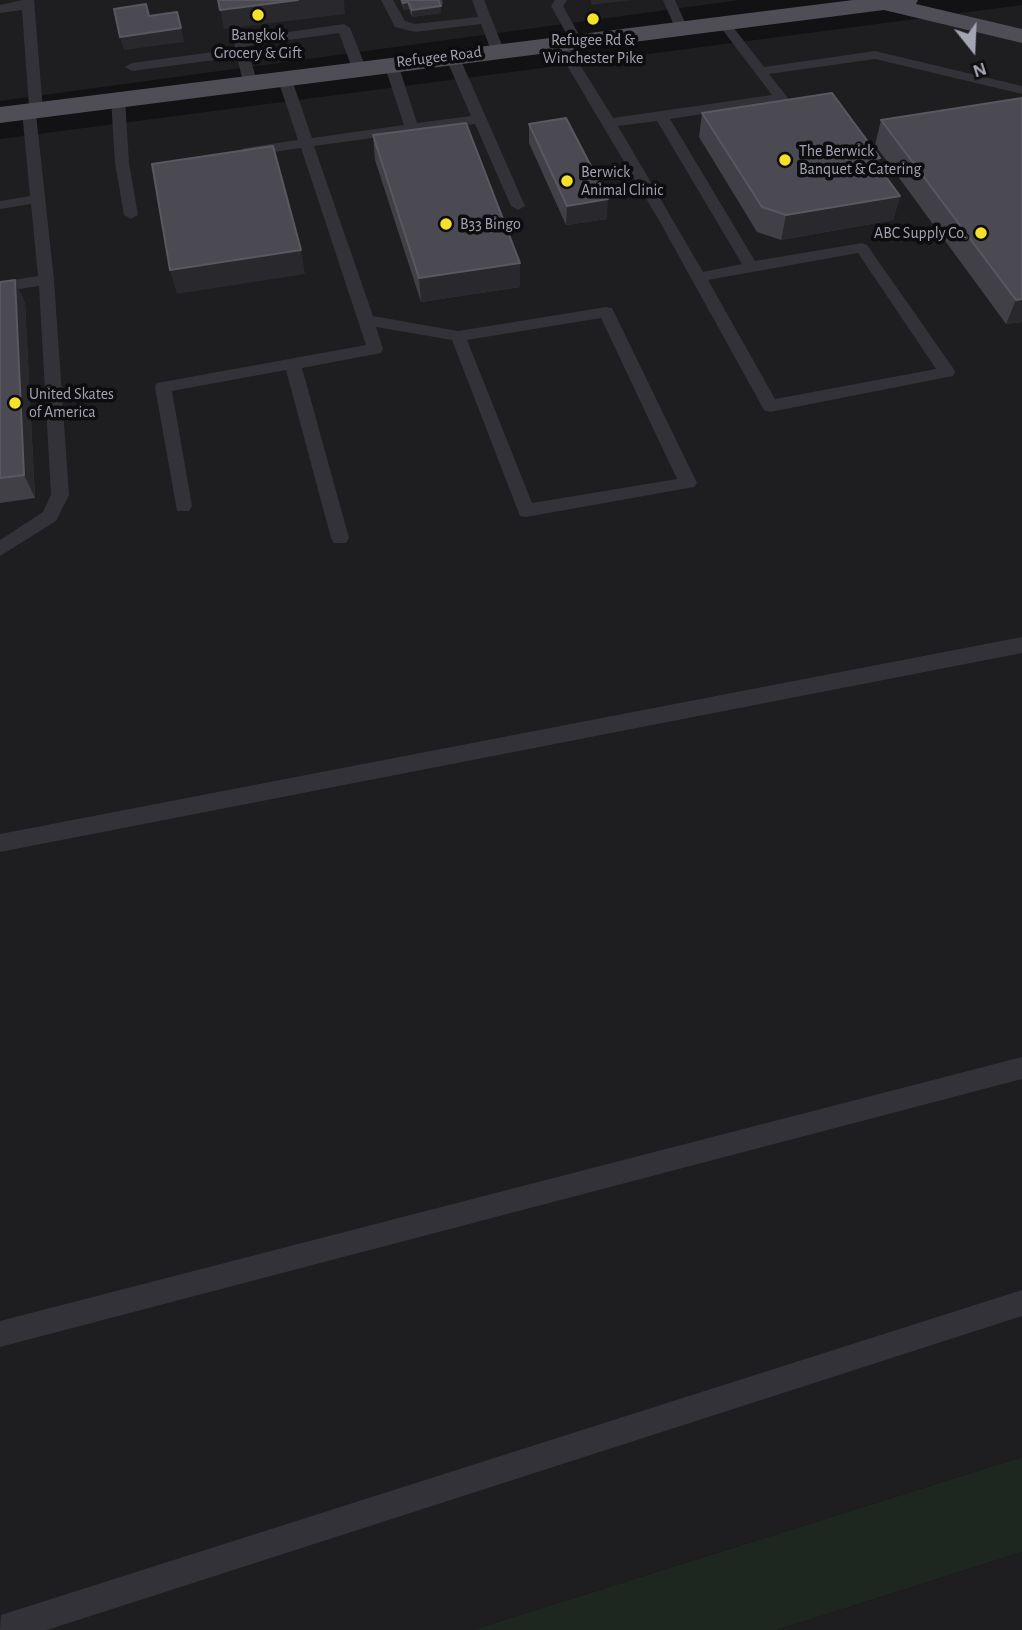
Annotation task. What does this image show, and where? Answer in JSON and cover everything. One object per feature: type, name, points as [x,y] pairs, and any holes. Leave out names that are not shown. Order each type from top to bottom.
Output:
[{"type":"main road","points":[[681,27],[749,0]]},
{"type":"main road","name":"Refugee Road","points":[[0,115],[722,21],[906,0]]},
{"type":"main road","points":[[881,1],[1022,36]]},
{"type":"lane","points":[[387,0],[400,24],[415,28],[486,20]]},
{"type":"lane","points":[[478,0],[497,50]]},
{"type":"lane","points":[[561,0],[557,6],[567,41],[610,123],[700,277],[770,406],[947,372],[862,247],[700,277]]},
{"type":"lane","points":[[668,0],[681,27]]},
{"type":"lane","points":[[0,9],[28,2],[38,199],[60,495],[50,516],[0,549]]},
{"type":"lane","points":[[610,123],[781,98],[722,21]]},
{"type":"lane","points":[[250,82],[240,43],[344,28],[359,68]]},
{"type":"lane","points":[[132,67],[242,52]]},
{"type":"lane","points":[[761,71],[876,55],[1022,90]]},
{"type":"lane","points":[[452,56],[518,206]]},
{"type":"lane","points":[[391,64],[412,129]]},
{"type":"lane","points":[[183,506],[163,387],[375,349],[284,77]]},
{"type":"lane","points":[[118,99],[122,163],[131,215]]},
{"type":"lane","points":[[661,116],[751,267]]},
{"type":"lane","points":[[227,154],[478,120]]},
{"type":"lane","points":[[0,205],[38,199]]},
{"type":"lane","points":[[0,287],[46,280]]},
{"type":"lane","points":[[366,320],[458,336],[606,312],[688,482],[526,511],[458,336]]},
{"type":"lane","points":[[293,365],[340,538]]},
{"type":"lane","points":[[0,843],[1022,645]]},
{"type":"lane","points":[[0,1334],[1022,1068]]},
{"type":"lane","points":[[1,1630],[1022,1303]]},
{"type":"shaded area","points":[[0,0],[740,0],[0,101]]},
{"type":"shaded area","points":[[1022,5],[1022,1457],[472,1630],[0,1630],[0,139]]},
{"type":"shaded area","points":[[1022,1457],[1022,1552],[777,1630],[472,1630]]},
{"type":"shaded area","points":[[1022,1552],[1022,1630],[777,1630]]},
{"type":"building","points":[[218,0],[298,0],[220,10]]},
{"type":"building","points":[[402,0],[438,0],[441,6],[412,10],[408,2],[403,3]]},
{"type":"building","points":[[146,4],[149,16],[177,12],[181,28],[120,37],[114,9]]},
{"type":"building","name":"The Berwick Banquet & Catering","points":[[832,93],[880,158],[873,159],[900,196],[786,215],[762,207],[702,113]]},
{"type":"building","name":"ABC Supply Co.","points":[[1022,98],[1022,299],[1016,300],[881,120]]},
{"type":"building","points":[[566,118],[608,199],[567,206],[529,124]]},
{"type":"building","name":"B33 Bingo","points":[[466,123],[520,263],[419,278],[373,135]]},
{"type":"building","points":[[273,146],[301,250],[170,270],[152,164]]},
{"type":"building","points":[[15,280],[24,475],[0,478],[0,282]]},
{"type":"place","name":"Bangkok Grocery & Gift","points":[[258,15]]},
{"type":"place","name":"Refugee Rd & Winchester Pike","points":[[593,19]]},
{"type":"place","name":"The Berwick Banquet & Catering","points":[[785,160]]},
{"type":"place","name":"Berwick Animal Clinic","points":[[567,181]]},
{"type":"place","name":"B33 Bingo","points":[[446,224]]},
{"type":"place","name":"ABC Supply Co.","points":[[981,233]]},
{"type":"place","name":"United Skates of America","points":[[15,403]]}]
